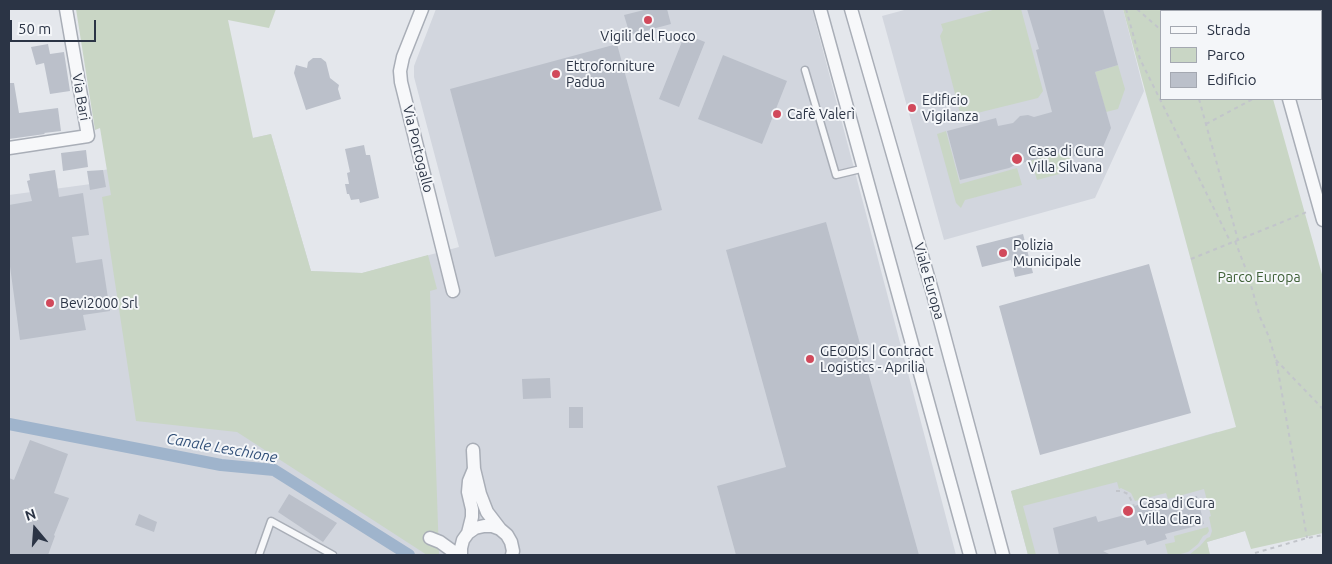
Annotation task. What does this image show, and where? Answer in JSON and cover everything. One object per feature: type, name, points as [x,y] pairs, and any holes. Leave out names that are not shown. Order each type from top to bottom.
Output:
[{"type":"street","name":"Via Bari","points":[[9,148],[88,136],[66,9]]},
{"type":"street","name":"Via Portogallo","points":[[422,9],[403,57],[400,71],[401,82],[453,291]]},
{"type":"street","points":[[820,9],[970,555]]},
{"type":"street","name":"Viale Europa","points":[[851,9],[933,294],[1003,555]]},
{"type":"street","points":[[1289,100],[1323,220]]},
{"type":"street","points":[[473,450],[474,469],[487,512],[507,535],[512,549],[523,555]]},
{"type":"street","points":[[474,469],[469,481],[468,492],[472,517],[466,537],[461,548],[460,555],[435,540],[466,537],[475,528],[484,526],[500,529]]},
{"type":"lane","points":[[805,70],[836,175],[865,168]]},
{"type":"lane","points":[[259,555],[271,521],[333,555]]},
{"type":"path","points":[[1126,9],[1140,59],[1160,99]]},
{"type":"path","points":[[1137,9],[1160,29]]},
{"type":"path","points":[[1160,100],[1231,243]]},
{"type":"path","points":[[1199,100],[1238,240]]},
{"type":"path","points":[[1206,124],[1251,100]]},
{"type":"path","points":[[1191,259],[1309,211]]},
{"type":"path","points":[[1235,241],[1275,358],[1307,538]]},
{"type":"path","points":[[1275,358],[1323,409]]},
{"type":"path","points":[[1116,491],[1128,494],[1134,506]]},
{"type":"path","points":[[1255,553],[1323,535]]},
{"type":"shaded area","points":[[436,9],[812,9],[956,555],[9,555],[9,195],[91,184],[90,173],[271,134],[311,271],[362,273],[459,247],[414,77],[414,66]]},
{"type":"shaded area","name":"Casa di Cura Villa Silvana","points":[[908,9],[1123,9],[1144,91],[1095,198],[944,240],[882,16]]},
{"type":"shaded area","name":"Casa di Cura Villa Clara","points":[[1217,432],[1245,531],[1207,542],[1210,555],[1028,555],[1011,491]]},
{"type":"green space","points":[[76,9],[276,9],[269,28],[228,20],[253,138],[271,134],[311,271],[362,273],[428,255],[437,289],[430,291],[439,555],[427,555],[237,432],[136,421],[102,197],[111,195],[100,128],[95,130]]},
{"type":"green space","points":[[996,9],[1021,9],[1043,91],[1038,98],[961,117],[940,36],[943,30],[941,24]]},
{"type":"green space","name":"Parco Europa","points":[[1123,9],[1248,10],[1160,10],[1160,100],[1273,100],[1323,278],[1323,533],[1251,549],[1245,531],[1207,542],[1210,555],[1189,555],[1210,537],[1212,531],[1209,517],[1211,516],[1204,489],[1168,499],[1166,493],[1135,501],[1131,493],[1121,488],[1119,489],[1117,482],[1023,506],[1036,555],[1028,555],[1011,491],[1236,427]]},
{"type":"green space","points":[[1118,65],[1125,89],[1118,109],[1106,112],[1095,72]]},
{"type":"green space","points":[[946,131],[960,184],[1017,168],[1022,185],[965,200],[961,208],[956,203],[937,134]]},
{"type":"green space","points":[[1065,151],[1067,157],[1070,157],[1074,170],[1037,180],[1031,160]]},
{"type":"green space","points":[[1208,527],[1209,531],[1207,534],[1188,552],[1168,555],[1165,544],[1175,542],[1174,536]]},
{"type":"building","name":"Vigili del Fuoco","points":[[648,9],[667,9],[671,24],[630,35],[624,15]]},
{"type":"building","points":[[1027,9],[1103,9],[1118,65],[1095,72],[1111,128],[1103,147],[1072,157],[1067,157],[1065,151],[960,180],[947,131],[996,118],[998,126],[1013,123],[1020,116],[1028,115],[1034,117],[1052,112],[1036,50],[1039,49]]},
{"type":"building","points":[[685,34],[705,42],[679,107],[659,99]]},
{"type":"building","points":[[48,44],[50,54],[64,52],[70,91],[50,94],[44,63],[36,65],[31,47]]},
{"type":"building","points":[[617,44],[662,210],[495,257],[450,89]]},
{"type":"building","points":[[723,55],[787,81],[762,144],[698,119]]},
{"type":"building","points":[[313,58],[321,58],[326,62],[330,78],[339,85],[338,89],[341,99],[306,110],[294,73],[296,65],[307,68],[308,62]]},
{"type":"building","points":[[9,83],[14,83],[19,113],[58,108],[61,131],[9,139]]},
{"type":"building","points":[[364,145],[366,155],[370,155],[379,198],[360,203],[359,199],[351,200],[349,194],[347,194],[345,184],[349,184],[347,173],[350,172],[345,149]]},
{"type":"building","points":[[86,150],[88,167],[63,171],[61,153]]},
{"type":"building","points":[[55,170],[59,197],[83,193],[89,235],[72,237],[76,263],[102,259],[110,311],[83,315],[86,330],[20,340],[9,259],[9,205],[32,201],[27,181],[30,180],[29,174]]},
{"type":"building","points":[[103,170],[106,187],[90,190],[87,171]]},
{"type":"building","name":"GEODIS | Contract Logistics - Aprilia","points":[[826,222],[919,555],[736,555],[717,486],[786,467],[726,250]]},
{"type":"building","name":"Polizia Municipale","points":[[1023,234],[1033,273],[1015,277],[1011,260],[982,267],[976,246]]},
{"type":"building","points":[[1149,264],[1191,413],[1040,455],[999,306]]},
{"type":"building","points":[[550,378],[551,398],[523,399],[522,379]]},
{"type":"building","points":[[569,407],[583,407],[583,428],[569,428]]},
{"type":"building","points":[[30,440],[68,454],[54,493],[69,498],[48,555],[12,555],[9,554],[9,478],[14,480]]},
{"type":"building","points":[[289,494],[337,523],[323,542],[278,512]]},
{"type":"building","points":[[1197,496],[1204,524],[1165,534],[1167,539],[1147,545],[1145,540],[1103,551],[1111,555],[1059,555],[1053,528],[1096,516],[1098,522],[1132,513],[1130,507],[1161,499],[1163,504]]},
{"type":"building","points":[[139,514],[157,522],[154,532],[135,525]]},
{"type":"waterway","name":"Canale Leschione","points":[[9,424],[221,465],[274,470],[409,555]]},
{"type":"place","name":"Vigili del Fuoco","points":[[648,20]]},
{"type":"place","name":"Ettroforniture Padua","points":[[556,74]]},
{"type":"place","name":"Edificio Vigilanza","points":[[912,108]]},
{"type":"place","name":"Cafè Valerì","points":[[777,114]]},
{"type":"place","name":"Casa di Cura Villa Silvana","points":[[1017,159]]},
{"type":"place","name":"Polizia Municipale","points":[[1003,253]]},
{"type":"place","name":"Bevi2000 Srl","points":[[50,303]]},
{"type":"place","name":"GEODIS | Contract Logistics - Aprilia","points":[[810,359]]},
{"type":"place","name":"Casa di Cura Villa Clara","points":[[1128,511]]}]
